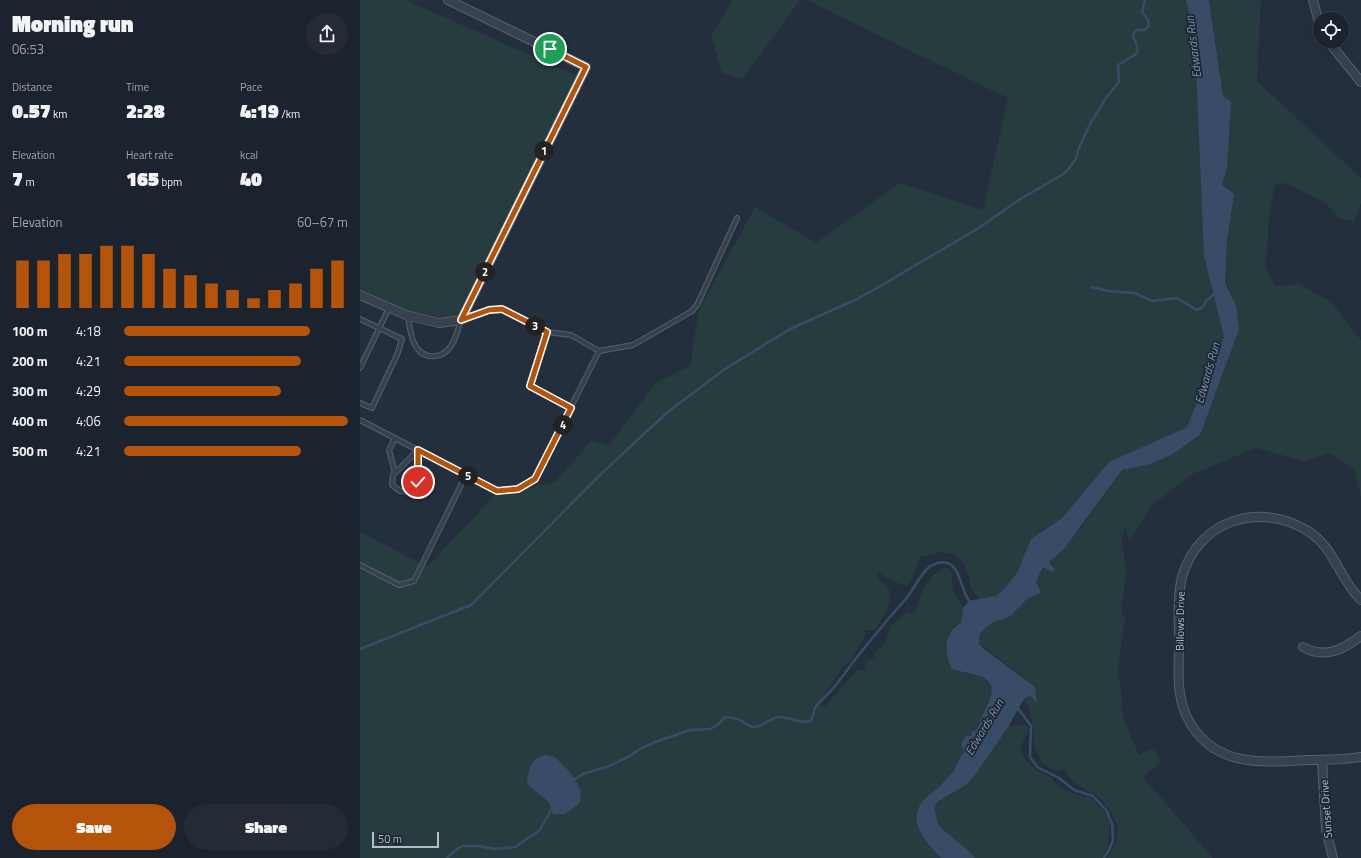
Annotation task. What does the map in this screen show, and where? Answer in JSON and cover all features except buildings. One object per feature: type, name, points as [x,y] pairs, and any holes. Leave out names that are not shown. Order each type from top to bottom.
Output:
[{"type":"street","points":[[360,295],[408,316],[439,323],[461,320],[586,67],[448,0]]},
{"type":"street","points":[[1313,0],[1315,12]]},
{"type":"street","points":[[1334,48],[1361,82]]},
{"type":"street","name":"Billows Drive","points":[[1361,600],[1333,556],[1316,537],[1309,532],[1289,522],[1269,517],[1247,518],[1221,526],[1207,537],[1195,550],[1182,578],[1180,589],[1179,681],[1184,707],[1193,728],[1212,746],[1241,760],[1265,762],[1361,757]]},
{"type":"street","points":[[1303,647],[1310,651],[1325,653],[1342,648],[1361,636]]},
{"type":"street","name":"Sunset Drive","points":[[1322,760],[1326,829],[1332,858]]},
{"type":"lane","points":[[408,316],[412,340],[419,352],[430,357],[442,355],[451,346],[461,320],[489,310],[502,309],[547,332],[571,335],[599,351],[633,345],[692,311],[697,305],[737,218]]},
{"type":"lane","points":[[360,368],[389,308]]},
{"type":"lane","points":[[360,319],[402,339],[397,356],[372,408],[360,404]]},
{"type":"lane","points":[[547,332],[530,386],[571,408]]},
{"type":"lane","points":[[360,420],[497,491],[518,489],[535,479],[599,351]]},
{"type":"lane","points":[[395,438],[389,450],[395,473]]},
{"type":"lane","points":[[418,450],[418,482],[410,492],[400,491],[392,484],[393,475],[418,450]]},
{"type":"lane","points":[[360,565],[399,585],[414,581],[466,475]]},
{"type":"green space","points":[[360,0],[405,0],[576,75],[455,319],[404,311],[360,291]]},
{"type":"green space","points":[[733,0],[800,0],[742,79],[722,73],[711,35]]},
{"type":"green space","points":[[806,0],[1186,0],[1195,44],[1204,256],[1224,337],[1187,427],[1109,462],[1062,518],[1031,539],[1017,573],[996,596],[980,599],[970,587],[970,577],[966,572],[966,567],[955,555],[941,552],[920,557],[907,586],[892,581],[879,572],[876,576],[890,592],[890,603],[875,630],[863,630],[866,634],[851,661],[844,665],[821,699],[820,706],[824,707],[858,670],[866,670],[865,661],[877,659],[874,653],[885,644],[891,626],[907,612],[915,614],[924,588],[943,568],[949,569],[952,573],[953,590],[963,608],[961,623],[953,627],[966,673],[981,677],[992,687],[993,692],[991,701],[982,715],[975,731],[971,736],[966,737],[962,744],[965,752],[958,761],[953,773],[927,798],[917,816],[917,823],[920,831],[941,858],[360,858],[360,532],[427,567],[495,495],[555,482],[591,441],[609,446],[654,384],[690,366],[699,310],[755,207],[816,243],[900,183],[983,210],[1008,98]]},
{"type":"green space","points":[[1209,0],[1261,0],[1257,81],[1361,178],[1361,203],[1354,221],[1340,219],[1324,202],[1285,183],[1275,185],[1269,217],[1266,267],[1275,286],[1300,284],[1332,303],[1361,340],[1361,498],[1355,470],[1329,453],[1304,461],[1256,448],[1192,474],[1152,505],[1129,541],[1126,528],[1121,537],[1126,571],[1121,616],[1125,616],[1117,678],[1120,679],[1123,717],[1139,755],[1152,749],[1158,754],[1160,763],[1143,777],[1213,858],[1107,858],[1117,840],[1118,826],[1108,808],[1098,796],[1074,783],[1064,769],[1056,771],[1042,763],[1035,748],[1029,707],[1024,699],[1030,695],[1036,704],[1035,687],[979,643],[980,633],[993,622],[1004,619],[1027,599],[1041,593],[1036,582],[1044,567],[1080,529],[1122,470],[1151,464],[1173,454],[1200,435],[1236,305],[1225,283],[1227,240],[1222,185],[1227,169],[1223,96]]},
{"type":"green space","points":[[1025,724],[1029,728],[1020,749],[1024,758],[1037,771],[1051,777],[1055,783],[1071,793],[1091,798],[1106,812],[1110,821],[1109,836],[1108,846],[1102,858],[975,858],[969,851],[942,829],[938,823],[934,808],[937,802],[966,785],[976,774],[1008,727]]},
{"type":"water","name":"Edwards Run","points":[[1186,0],[1209,0],[1223,96],[1231,102],[1227,169],[1222,185],[1234,194],[1227,240],[1225,283],[1236,305],[1239,329],[1200,435],[1173,454],[1151,464],[1122,470],[1064,549],[1049,562],[1055,570],[1052,572],[1043,567],[1036,582],[1041,593],[1027,599],[1011,615],[993,622],[980,633],[979,643],[983,648],[1035,687],[1037,704],[1030,695],[1024,699],[1008,727],[976,774],[966,785],[937,802],[934,808],[938,823],[942,829],[969,851],[975,858],[941,858],[921,833],[917,818],[918,810],[922,802],[953,773],[964,752],[961,744],[966,736],[971,736],[972,731],[975,731],[978,727],[990,700],[992,691],[990,684],[980,676],[952,669],[949,663],[947,650],[948,638],[955,627],[961,623],[963,608],[969,601],[996,596],[1003,590],[1017,573],[1031,539],[1062,518],[1109,462],[1187,427],[1224,337],[1204,256],[1195,44]]},
{"type":"water","points":[[546,755],[555,757],[570,772],[581,790],[580,803],[565,814],[553,814],[549,802],[530,787],[527,782],[528,773],[534,761],[541,756]]},
{"type":"waterway","points":[[360,649],[471,605],[600,475],[647,431],[669,411],[725,369],[790,329],[855,300],[877,288],[977,229],[1022,198],[1065,173],[1076,159],[1078,150],[1090,124],[1106,98],[1119,82],[1118,65],[1136,54],[1138,49],[1133,34],[1137,30],[1145,30],[1149,25],[1148,20],[1142,12],[1145,0]]},
{"type":"waterway","points":[[1092,287],[1108,291],[1134,293],[1152,301],[1177,298],[1197,310],[1203,307],[1206,301],[1215,293]]},
{"type":"waterway","points":[[572,781],[583,774],[609,766],[658,741],[690,730],[710,729],[718,725],[725,717],[742,721],[754,727],[760,726],[771,719],[779,717],[802,722],[810,721],[817,705],[834,688],[852,663],[907,597],[924,573],[934,564],[945,562],[952,565],[971,603]]},
{"type":"waterway","points":[[1017,707],[1031,726],[1030,757],[1037,767],[1059,778],[1074,790],[1093,796],[1107,811],[1112,824],[1113,840],[1104,858]]},
{"type":"waterway","points":[[447,858],[463,846],[479,846],[494,849],[515,847],[540,830],[553,806]]},
{"type":"route","points":[[418,482],[418,450],[497,491],[518,489],[535,479],[571,408],[530,386],[547,332],[502,309],[489,310],[461,320],[586,67],[550,49]]}]
